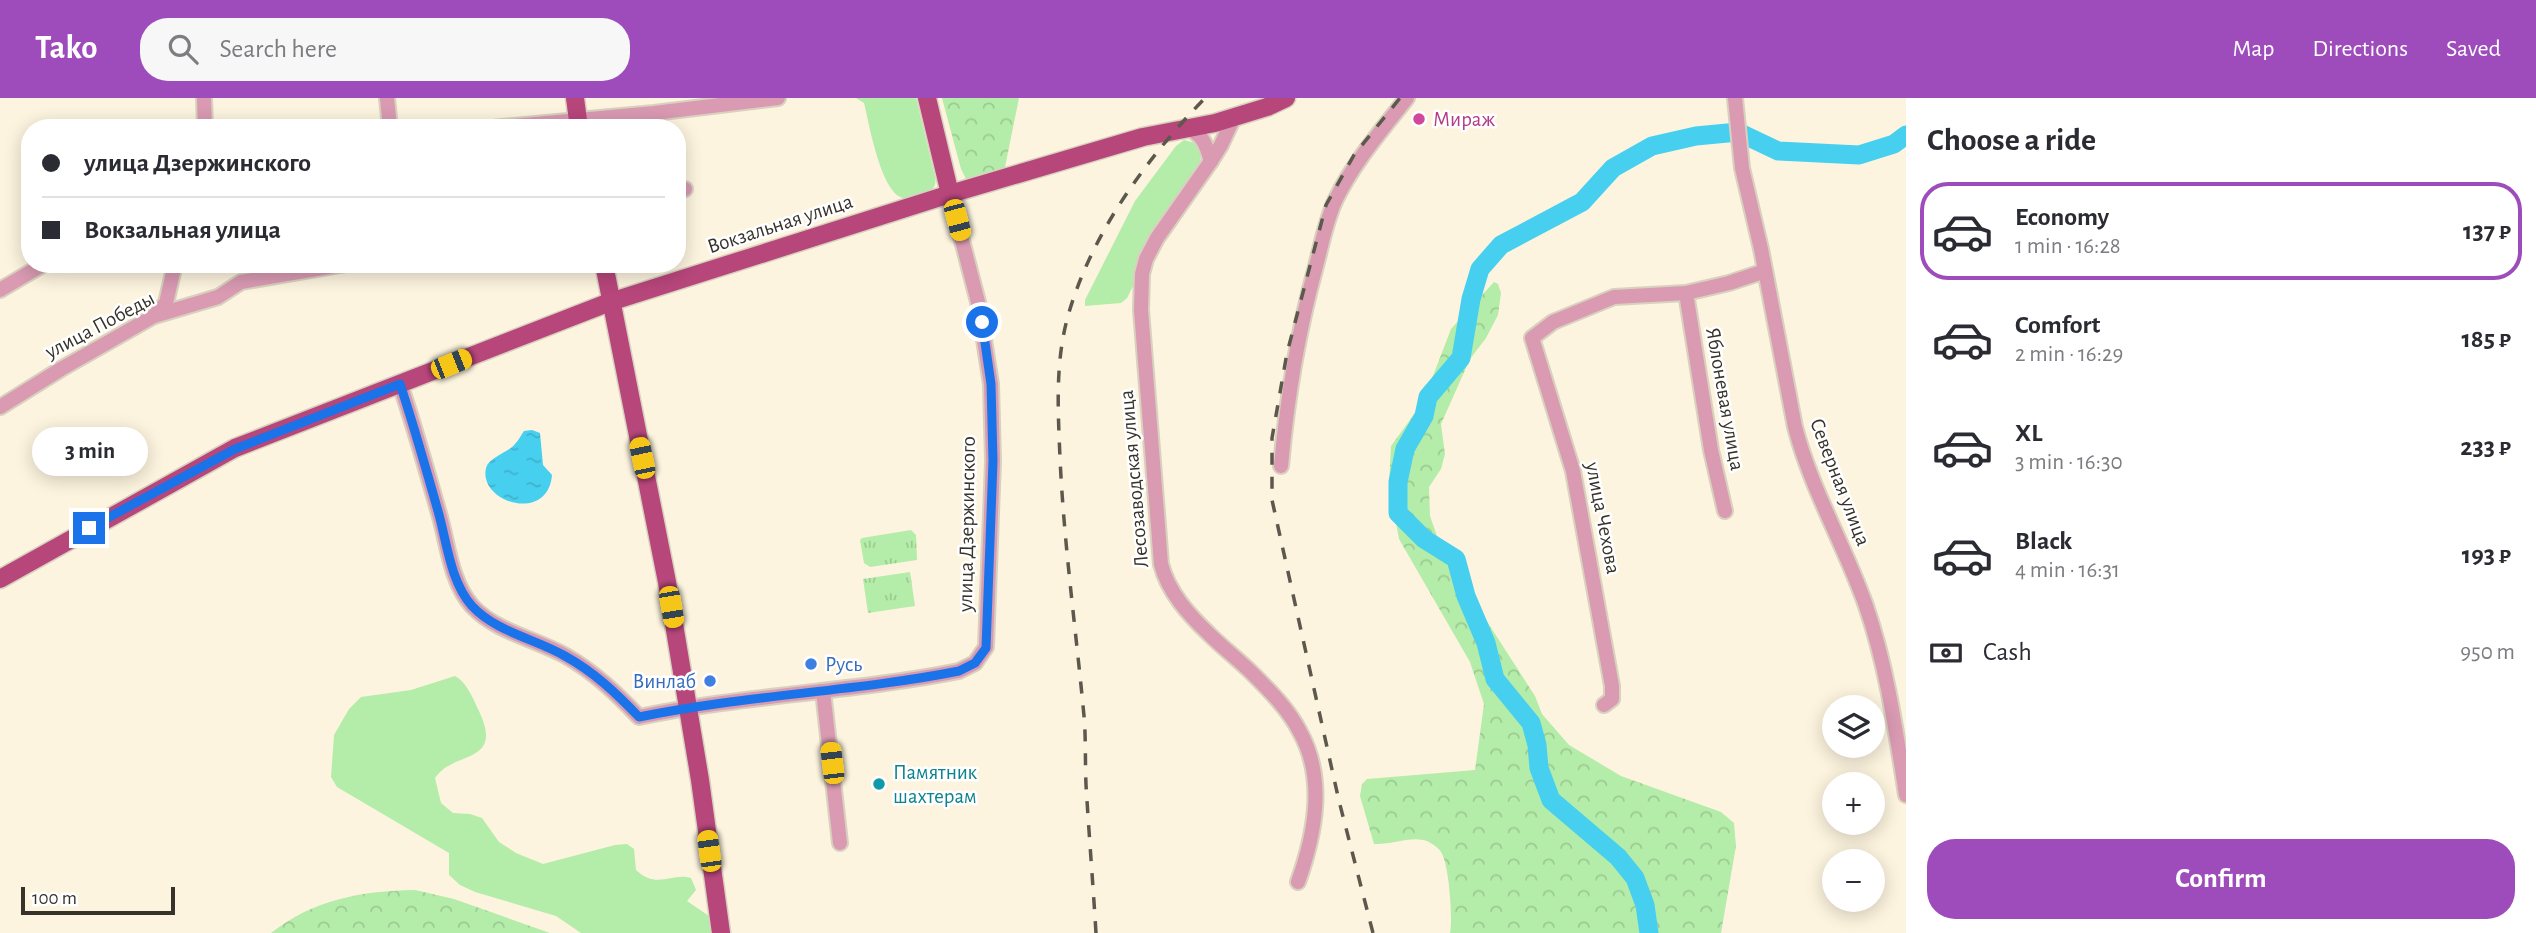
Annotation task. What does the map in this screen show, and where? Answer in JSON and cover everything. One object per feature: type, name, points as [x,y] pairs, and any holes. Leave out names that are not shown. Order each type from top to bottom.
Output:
[{"type":"main road","points":[[575,98],[577,119]]},
{"type":"main road","name":"улица Дзержинского","points":[[927,98],[950,194]]},
{"type":"main road","name":"Вокзальная улица","points":[[0,579],[225,453],[285,427],[610,302],[950,194],[1143,137],[1234,117],[1286,98]]},
{"type":"main road","points":[[605,273],[667,582],[721,933]]},
{"type":"street","points":[[204,98],[205,119]]},
{"type":"street","points":[[387,98],[389,119]]},
{"type":"street","points":[[616,119],[778,98]]},
{"type":"street","points":[[1281,466],[1287,401],[1301,326],[1331,211],[1358,163],[1407,98]]},
{"type":"street","name":"Северная улица","points":[[1735,98],[1741,156],[1799,444],[1867,608],[1900,718],[1906,795]]},
{"type":"street","name":"Лесозаводская улица","points":[[1234,117],[1211,161],[1157,238],[1142,274],[1140,310],[1161,564],[1164,576],[1189,614],[1252,673],[1284,708],[1300,732],[1314,774],[1316,791],[1310,848],[1298,882]]},
{"type":"street","points":[[1188,128],[1205,141],[1211,161]]},
{"type":"street","name":"улица Дзержинского","points":[[400,384],[452,567],[471,605],[492,621],[564,655],[584,668],[601,680],[639,717],[687,706],[823,691],[959,671],[975,663],[986,648],[993,461],[991,384],[978,302],[950,194]]},
{"type":"street","points":[[1686,293],[1765,271]]},
{"type":"street","points":[[0,290],[29,273]]},
{"type":"street","points":[[154,316],[166,303],[173,273]]},
{"type":"street","name":"улица Победы","points":[[0,407],[154,316],[218,297],[242,282],[294,273]]},
{"type":"street","name":"улица Чехова","points":[[1604,705],[1612,699],[1612,686],[1573,471],[1532,338],[1553,322],[1614,297],[1686,293]]},
{"type":"street","name":"Яблоневая улица","points":[[1686,293],[1711,450],[1725,511]]},
{"type":"street","points":[[823,691],[840,843]]},
{"type":"green space","points":[[856,98],[916,98],[935,177],[932,189],[909,198],[895,193],[882,171],[864,103]]},
{"type":"green space","points":[[942,98],[1019,98],[1004,172],[967,181],[961,169]]},
{"type":"green space","points":[[1184,140],[1199,144],[1202,171],[1158,237],[1127,298],[1121,303],[1085,306],[1085,300],[1135,201],[1176,146]]},
{"type":"green space","points":[[1494,282],[1498,284],[1501,293],[1498,315],[1486,338],[1470,359],[1441,424],[1445,454],[1441,469],[1429,487],[1430,516],[1437,536],[1471,579],[1477,606],[1535,696],[1542,714],[1569,745],[1621,776],[1721,812],[1734,823],[1736,846],[1721,933],[1450,933],[1448,879],[1440,850],[1417,839],[1374,844],[1360,796],[1362,784],[1367,779],[1475,770],[1484,704],[1470,662],[1399,539],[1389,484],[1391,446],[1423,402],[1451,329]]},
{"type":"green space","points":[[911,530],[916,535],[917,560],[870,567],[864,563],[860,540],[862,538]]},
{"type":"green space","points":[[910,572],[915,606],[868,613],[863,579]]},
{"type":"green space","points":[[455,676],[473,698],[485,726],[486,739],[482,748],[443,769],[435,778],[441,803],[453,813],[482,818],[499,842],[516,853],[543,864],[627,844],[634,849],[636,870],[644,876],[658,880],[691,878],[696,890],[687,901],[709,916],[711,933],[581,933],[556,916],[475,892],[460,885],[449,875],[449,853],[337,787],[331,777],[334,735],[349,709],[361,697],[411,690]]},
{"type":"green space","points":[[415,890],[454,899],[550,933],[271,933],[304,912],[339,899],[376,892]]},
{"type":"water","points":[[524,431],[540,433],[543,465],[552,475],[548,490],[539,499],[515,503],[492,490],[486,480],[486,468],[491,461],[512,447]]},
{"type":"waterway","points":[[1649,933],[1645,905],[1635,878],[1618,857],[1551,800],[1539,768],[1531,723],[1495,679],[1486,643],[1466,596],[1456,559],[1424,539],[1398,513],[1398,482],[1405,449],[1424,416],[1428,397],[1461,358],[1471,299],[1480,269],[1501,245],[1582,202],[1613,168],[1652,146],[1696,136],[1738,132],[1778,151],[1859,155],[1894,144],[1906,135]]},
{"type":"railway","points":[[1096,933],[1084,716],[1062,491],[1058,404],[1061,351],[1078,286],[1106,227],[1142,172],[1205,98]]},
{"type":"railway","points":[[1373,933],[1339,801],[1272,500],[1272,438],[1287,353],[1326,205],[1354,155],[1400,98]]},
{"type":"place","name":"Мираж","points":[[1419,119]]},
{"type":"place","name":"Русь","points":[[811,664]]},
{"type":"place","name":"Винлаб","points":[[710,681]]},
{"type":"place","name":"Памятник шахтерам","points":[[879,784]]},
{"type":"route","points":[[89,528],[235,449],[285,427],[400,384],[444,531],[452,567],[471,605],[492,621],[564,655],[584,668],[618,695],[639,717],[696,705],[932,677],[959,671],[975,663],[986,648],[993,461],[991,384],[982,322]]}]
